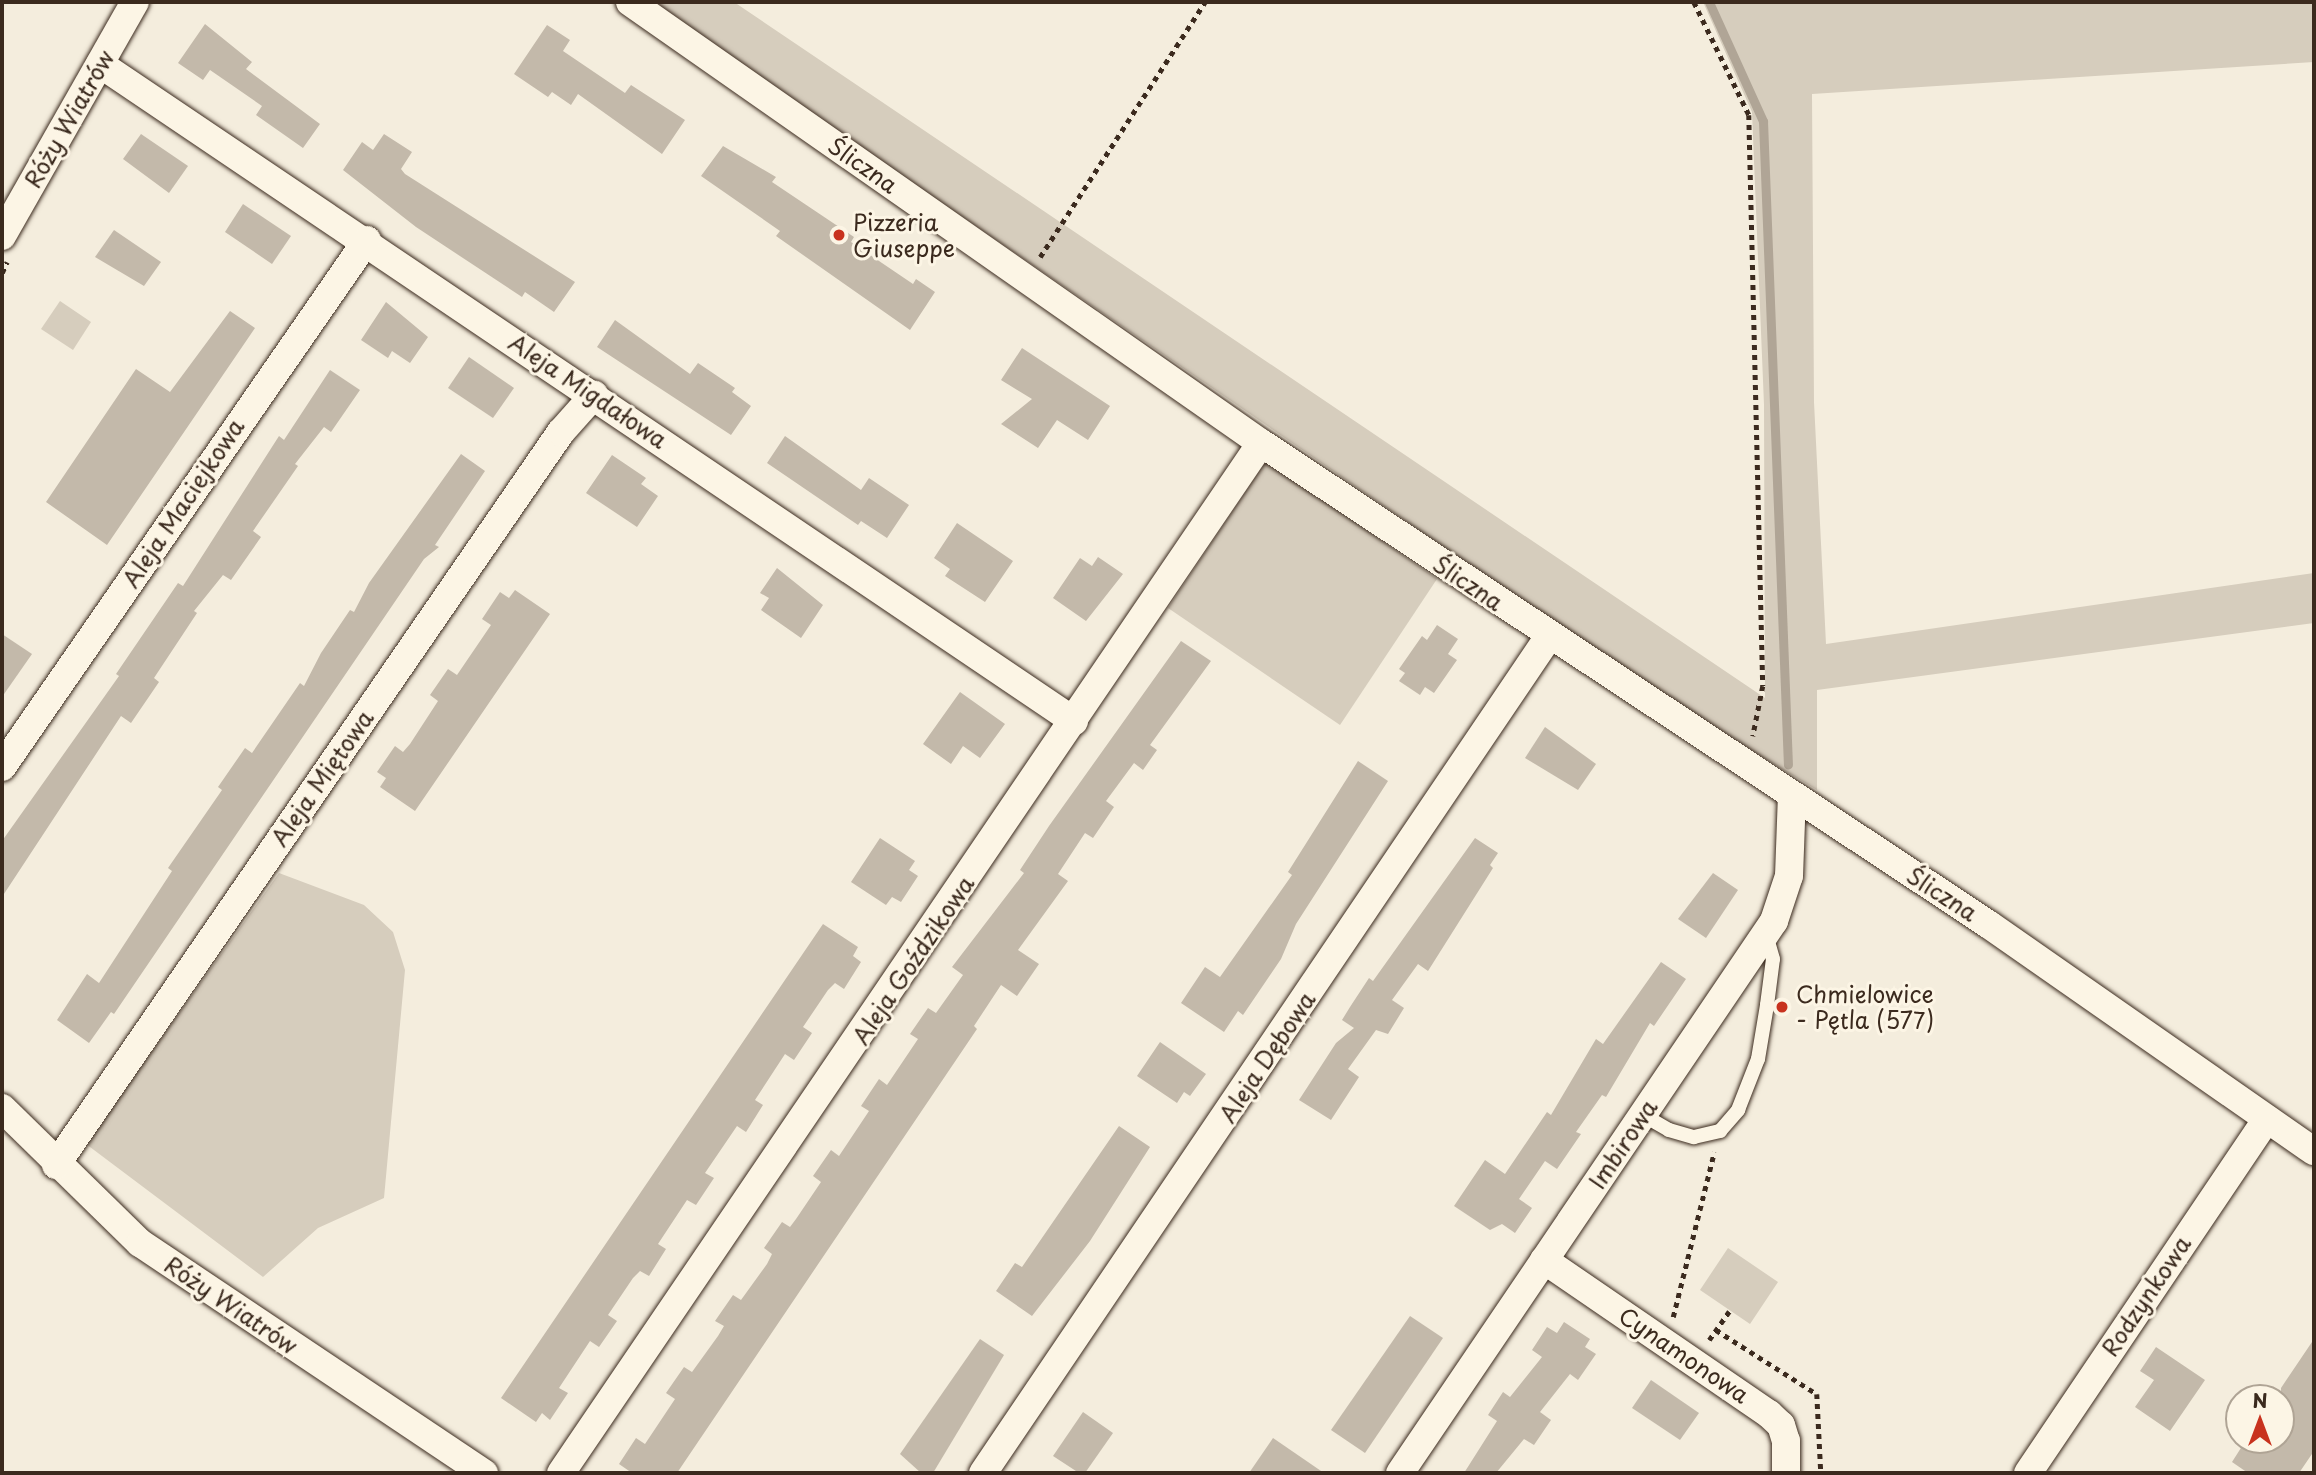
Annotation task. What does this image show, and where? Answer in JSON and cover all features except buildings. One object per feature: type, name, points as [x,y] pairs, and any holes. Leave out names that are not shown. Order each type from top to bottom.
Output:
[{"type":"street","name":"Róży Wiatrów","points":[[2,236],[135,2]]},
{"type":"street","name":"Śliczna","points":[[630,2],[1261,443],[1548,638],[1988,924],[2314,1151]]},
{"type":"street","name":"Aleja Migdałowa","points":[[100,64],[367,240],[1074,721]]},
{"type":"street","name":"Aleja Maciejkowa","points":[[2,767],[367,240]]},
{"type":"street","name":"Aleja Miętowa","points":[[56,1165],[561,432],[594,395]]},
{"type":"street","name":"Aleja Goździkowa","points":[[561,1473],[1261,443]]},
{"type":"street","name":"Aleja Dębowa","points":[[983,1473],[1548,638]]},
{"type":"street","name":"Imbirowa","points":[[1399,1473],[1766,934],[1788,886],[1792,795]]},
{"type":"street","name":"Róży Wiatrów","points":[[2,1108],[56,1165],[140,1243],[484,1473]]},
{"type":"street","name":"Rodzynkowa","points":[[2028,1473],[2267,1119]]},
{"type":"street","name":"Cynamonowa","points":[[1544,1260],[1695,1361],[1781,1425],[1786,1441],[1786,1473]]},
{"type":"lane","points":[[1643,1115],[1669,1130],[1694,1137],[1720,1131],[1738,1110],[1758,1059],[1773,959],[1766,934]]},
{"type":"path","points":[[1027,279],[1100,157],[1205,2]]},
{"type":"path","points":[[1694,2],[1749,115],[1763,686],[1757,723],[1743,764]]},
{"type":"path","points":[[1667,1342],[1720,1131]]},
{"type":"path","points":[[1695,1361],[1729,1311]]},
{"type":"shaded area","points":[[649,2],[734,2],[1765,698],[1764,405],[1752,112],[1703,2],[2314,2],[2314,62],[1812,94],[1814,402],[1826,644],[2314,573],[2314,623],[1817,690],[1817,790],[1663,697]]},
{"type":"shaded area","points":[[60,301],[91,322],[73,350],[41,329]]},
{"type":"shaded area","points":[[1266,461],[1437,579],[1340,725],[1168,608]]},
{"type":"shaded area","points":[[279,873],[364,905],[393,932],[405,970],[384,1198],[318,1228],[263,1277],[86,1144]]},
{"type":"shaded area","points":[[1728,1248],[1778,1282],[1750,1324],[1700,1290]]},
{"type":"waterway","points":[[1709,2],[1763,121],[1788,765]]},
{"type":"place","name":"Pizzeria Giuseppe","points":[[839,235]]},
{"type":"place","name":"Chmielowice - Pętla (577)","points":[[1782,1007]]}]
